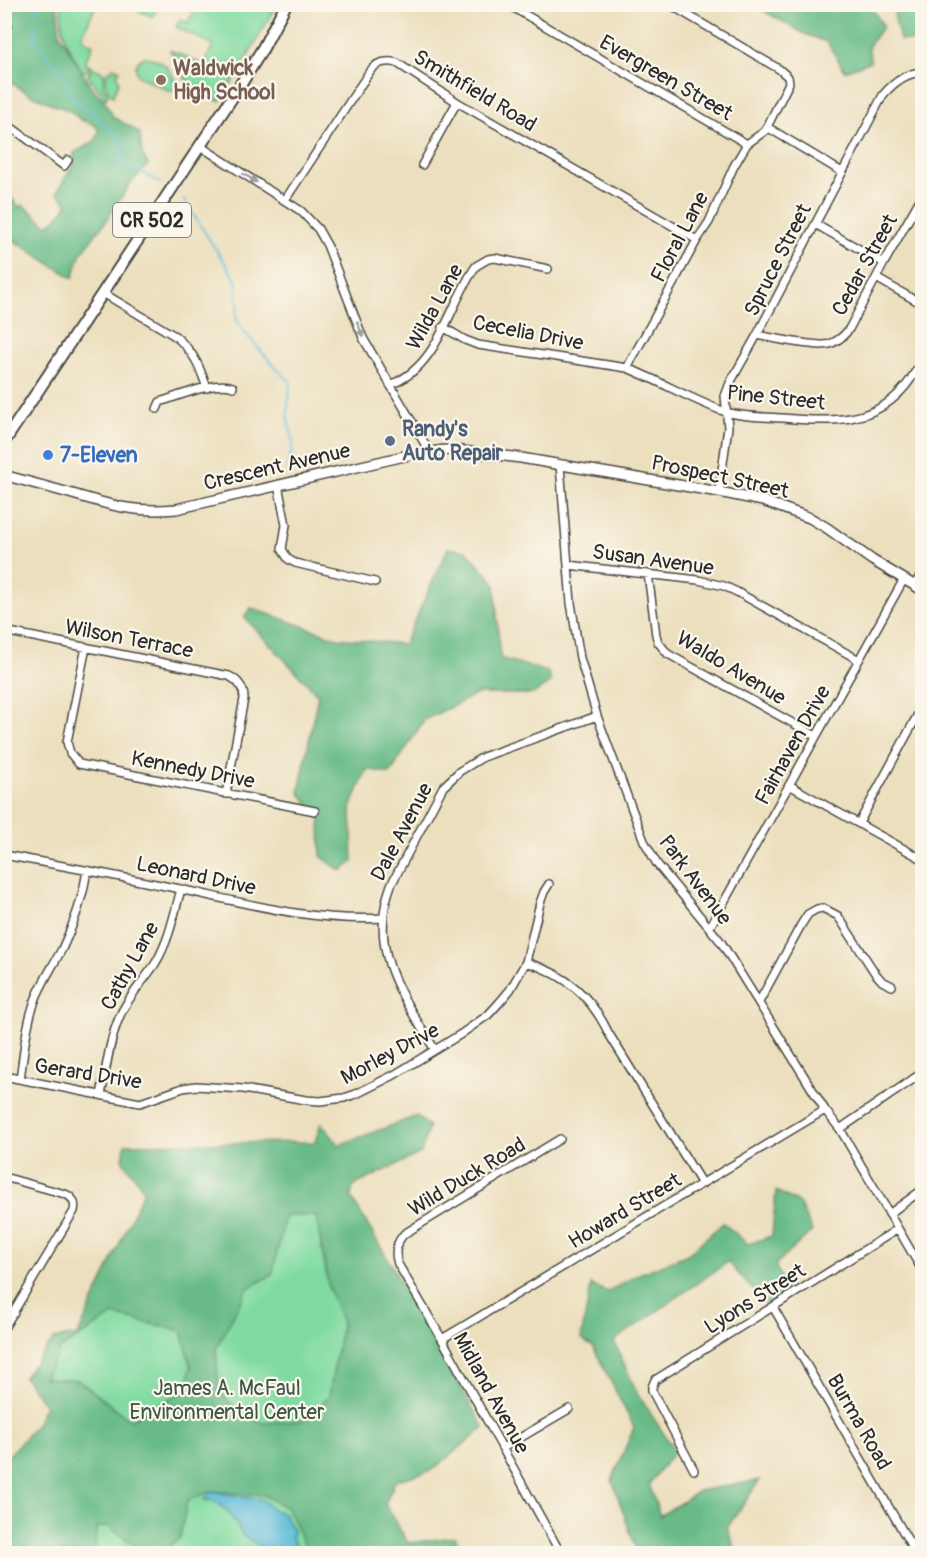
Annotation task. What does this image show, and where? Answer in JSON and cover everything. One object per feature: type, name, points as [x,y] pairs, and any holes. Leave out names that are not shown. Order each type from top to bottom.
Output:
[{"type":"main road","name":"CR 502","points":[[4,442],[241,84],[286,4]]},
{"type":"main road","name":"Crescent Avenue","points":[[4,475],[112,506],[142,511],[176,509],[429,451],[462,451],[560,465]]},
{"type":"main road","name":"Prospect Street","points":[[560,465],[763,501],[810,518],[872,560],[919,588]]},
{"type":"street","name":"Evergreen Street","points":[[507,4],[747,144]]},
{"type":"street","points":[[669,4],[784,72],[789,83],[767,127],[842,172]]},
{"type":"street","name":"Smithfield Road","points":[[285,200],[370,71],[378,64],[391,61],[457,102],[697,240]]},
{"type":"street","name":"Spruce Street","points":[[719,492],[728,427],[725,396],[730,383],[758,335],[883,95],[903,77],[922,72]]},
{"type":"street","points":[[422,165],[457,102]]},
{"type":"street","points":[[4,122],[64,166],[68,160]]},
{"type":"street","name":"Floral Lane","points":[[627,368],[709,222],[734,166],[747,144],[763,134],[767,127]]},
{"type":"street","points":[[200,146],[285,200],[310,219],[324,238],[363,338],[429,451]]},
{"type":"street","name":"Cedar Street","points":[[758,335],[818,345],[838,340],[849,329],[922,196]]},
{"type":"street","points":[[815,224],[884,263]]},
{"type":"street","name":"Wilda Lane","points":[[390,385],[407,377],[424,361],[471,272],[481,262],[495,258],[548,269]]},
{"type":"street","points":[[876,278],[922,304]]},
{"type":"street","points":[[103,293],[175,336],[184,344],[199,364],[207,388]]},
{"type":"street","name":"Cecelia Drive","points":[[443,327],[478,345],[610,365]]},
{"type":"street","name":"Pine Street","points":[[610,365],[627,368],[647,376],[688,397],[727,412],[831,421],[857,417],[892,399],[906,385],[922,360]]},
{"type":"street","points":[[157,409],[160,402],[207,388],[226,384],[233,387]]},
{"type":"street","name":"Park Avenue","points":[[560,465],[575,630],[587,685],[644,841],[657,864],[721,942],[825,1110],[840,1129],[922,1270]]},
{"type":"street","points":[[278,485],[286,525],[282,549],[288,560],[295,564],[375,582]]},
{"type":"street","name":"Susan Avenue","points":[[568,565],[698,580],[724,586],[860,660]]},
{"type":"street","points":[[919,588],[922,572]]},
{"type":"street","name":"Waldo Avenue","points":[[648,574],[656,635],[668,654],[816,736]]},
{"type":"street","name":"Fairhaven Drive","points":[[710,927],[904,579]]},
{"type":"street","name":"Wilson Terrace","points":[[4,631],[229,676],[236,680],[242,688],[244,699],[226,794]]},
{"type":"street","name":"Kennedy Drive","points":[[86,647],[68,742],[69,753],[79,764],[315,812]]},
{"type":"street","points":[[859,824],[922,707]]},
{"type":"street","name":"Dale Avenue","points":[[435,1050],[414,1016],[391,971],[384,947],[382,918],[386,896],[391,885],[426,817],[450,779],[483,757],[597,716]]},
{"type":"street","points":[[789,785],[922,859]]},
{"type":"street","name":"Leonard Drive","points":[[4,855],[324,917],[382,918]]},
{"type":"street","points":[[20,1079],[26,1038],[36,999],[75,919],[87,871]]},
{"type":"street","name":"Morley Drive","points":[[200,1086],[243,1089],[306,1100],[332,1100],[368,1089],[394,1075],[475,1025],[488,1015],[510,990],[526,962],[540,903],[549,884]]},
{"type":"street","name":"Cathy Lane","points":[[101,1095],[118,1019],[163,948],[173,922],[181,889]]},
{"type":"street","points":[[759,1002],[808,914],[823,908],[838,916],[875,973],[882,981],[892,986]]},
{"type":"street","points":[[526,962],[553,972],[576,987],[597,1010],[702,1184]]},
{"type":"street","points":[[840,1129],[922,1073]]},
{"type":"street","name":"Gerard Drive","points":[[4,1076],[140,1103],[183,1088],[200,1086]]},
{"type":"street","name":"Howard Street","points":[[442,1340],[825,1110]]},
{"type":"street","name":"Wild Duck Road","points":[[396,1248],[404,1234],[560,1139]]},
{"type":"street","points":[[4,1177],[65,1194],[75,1202],[74,1211],[4,1328]]},
{"type":"street","points":[[889,1214],[922,1190]]},
{"type":"street","name":"Lyons Street","points":[[694,1470],[652,1392],[655,1380],[898,1229]]},
{"type":"street","name":"Midland Avenue","points":[[396,1248],[398,1264],[561,1554]]},
{"type":"street","name":"Burma Road","points":[[774,1307],[916,1554]]},
{"type":"street","points":[[4,1309],[14,1313]]},
{"type":"street","points":[[503,1449],[569,1409]]},
{"type":"green space","points":[[19,5],[57,5],[60,35],[91,87],[104,100],[114,118],[140,134],[142,154],[148,165],[129,185],[109,217],[80,255],[73,278],[5,235],[4,187],[19,207],[22,205],[26,207],[47,225],[55,220],[68,204],[57,193],[73,164],[74,153],[95,141],[99,132],[95,125],[81,120],[69,110],[28,93],[5,79],[5,29]]},
{"type":"green space","points":[[61,5],[96,5],[82,36],[84,40],[93,45],[86,60],[89,67],[87,71],[82,71],[66,40],[62,25]]},
{"type":"green space","points":[[127,5],[149,5],[157,8],[153,17]]},
{"type":"green space","points":[[197,5],[276,5],[223,98],[219,101],[190,86],[177,59],[170,51],[204,65],[213,45],[176,27],[180,19],[188,23]]},
{"type":"green space","points":[[753,5],[870,5],[883,26],[868,47],[871,61],[845,71],[827,42],[805,34]]},
{"type":"green space","points":[[897,5],[922,5],[922,42],[900,40],[894,15]]},
{"type":"green space","points":[[146,57],[158,60],[170,70],[177,86],[176,90],[170,91],[138,76],[137,64]]},
{"type":"green space","points":[[90,66],[104,73],[103,86],[108,95],[106,99],[88,76]]},
{"type":"green space","points":[[113,67],[120,70],[117,74],[119,82],[113,96],[108,91],[105,81],[106,73],[108,70],[111,72]]},
{"type":"green space","points":[[448,548],[467,551],[495,583],[500,658],[548,672],[551,682],[533,694],[477,694],[424,720],[390,774],[367,769],[351,807],[353,862],[341,871],[321,856],[320,819],[299,792],[318,695],[244,617],[251,608],[337,638],[404,644]]},
{"type":"green space","name":"James A. McFaul Environmental Center","points":[[417,1116],[429,1127],[421,1153],[353,1186],[351,1197],[484,1428],[432,1470],[395,1481],[385,1504],[408,1543],[455,1537],[463,1553],[308,1553],[287,1508],[263,1495],[211,1491],[187,1501],[180,1538],[160,1553],[145,1553],[109,1526],[96,1528],[95,1553],[5,1554],[5,1460],[35,1426],[45,1405],[24,1377],[54,1339],[78,1335],[144,1190],[123,1161],[125,1144],[315,1142],[321,1123],[339,1145]],"holes":[[[285,1216],[316,1216],[329,1289],[342,1322],[329,1396],[306,1420],[263,1423],[239,1412],[219,1391],[216,1349],[248,1288],[272,1275]],[[113,1315],[182,1331],[191,1367],[187,1391],[130,1420],[78,1380],[44,1378],[60,1349]]]},
{"type":"green space","name":"James A. McFaul Environmental Center","points":[[173,1167],[344,1222],[368,1553],[5,1553],[4,1505],[66,1380],[44,1379],[60,1349],[92,1329]]},
{"type":"green space","points":[[776,1191],[799,1203],[812,1231],[775,1265],[790,1295],[770,1309],[728,1262],[614,1341],[637,1393],[675,1451],[649,1484],[660,1516],[699,1491],[760,1480],[727,1528],[737,1553],[637,1552],[612,1480],[634,1427],[593,1347],[581,1339],[591,1285],[608,1292],[637,1275],[688,1254],[723,1223],[748,1244],[772,1236]]},
{"type":"water","points":[[211,1491],[262,1500],[274,1510],[283,1513],[293,1530],[292,1538],[299,1553],[267,1553],[244,1537],[228,1511],[213,1501],[204,1500]]},
{"type":"waterway","points":[[37,10],[38,4]]},
{"type":"waterway","points":[[35,24],[34,35],[49,59],[62,72],[68,90],[77,103],[94,112],[123,144],[120,157],[123,163],[161,183]]},
{"type":"waterway","points":[[183,199],[236,280],[238,305],[236,318],[241,328],[290,381],[288,420],[293,443],[288,463],[290,476]]},
{"type":"place","name":"Waldwick High School","points":[[161,80]]},
{"type":"place","name":"Randy's Auto Repair","points":[[390,441]]},
{"type":"place","name":"7-Eleven","points":[[48,455]]}]
